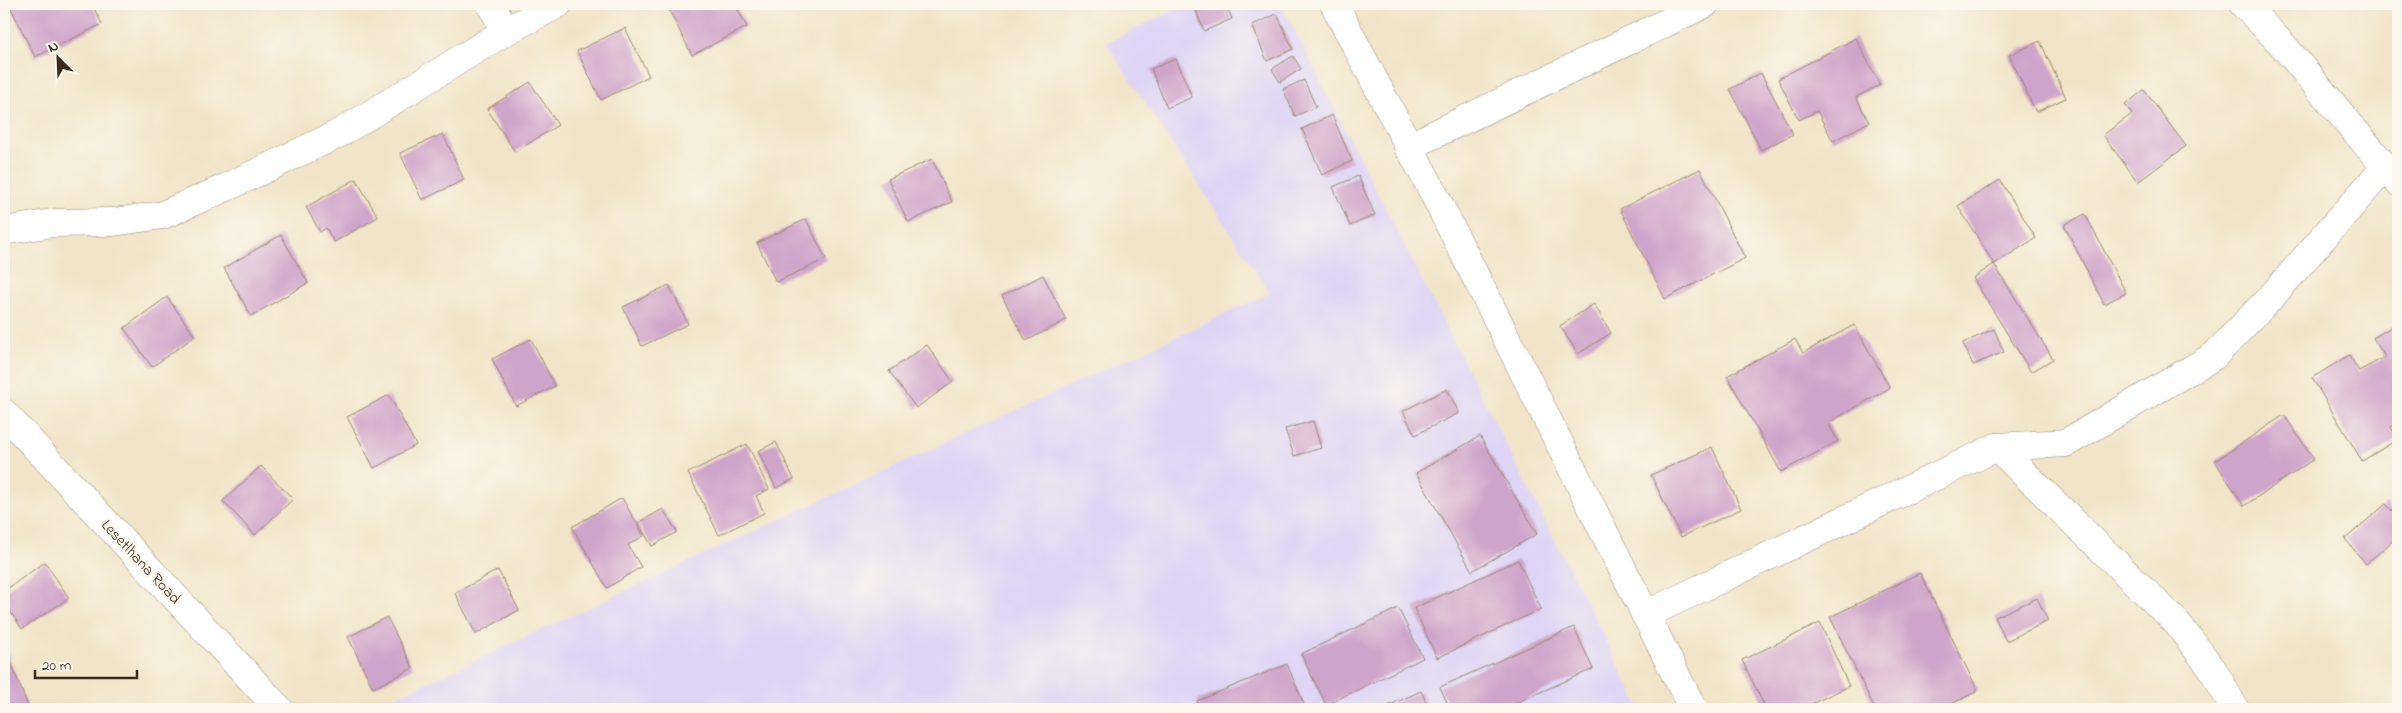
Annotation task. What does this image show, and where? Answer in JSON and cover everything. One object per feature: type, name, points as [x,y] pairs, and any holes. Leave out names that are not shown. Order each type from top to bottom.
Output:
[{"type":"street","points":[[490,4],[506,31]]},
{"type":"street","points":[[4,231],[52,223],[113,222],[163,215],[340,133],[506,31],[558,4]]},
{"type":"street","points":[[1334,4],[1431,188],[1693,709]]},
{"type":"street","points":[[1408,147],[1705,4]]},
{"type":"street","points":[[1645,615],[1997,447],[2066,443],[2214,356],[2392,174],[2281,42],[2243,4]]},
{"type":"street","name":"Lesetlhana Road","points":[[4,413],[275,709]]},
{"type":"street","points":[[1997,447],[2177,623],[2213,670],[2236,709]]},
{"type":"shaded area","points":[[1187,4],[1281,4],[1641,709],[370,709],[1270,293],[1106,43]]},
{"type":"building","points":[[9,4],[92,4],[102,24],[35,57]]},
{"type":"building","points":[[671,4],[735,4],[747,27],[692,55],[667,6]]},
{"type":"building","points":[[1212,4],[1226,4],[1232,19],[1204,31],[1196,11]]},
{"type":"building","points":[[1277,14],[1293,49],[1267,61],[1252,25]]},
{"type":"building","points":[[625,28],[649,76],[601,100],[577,51]]},
{"type":"building","points":[[1856,38],[1880,85],[1856,97],[1869,122],[1833,141],[1817,111],[1799,120],[1778,79]]},
{"type":"building","points":[[2040,41],[2066,98],[2036,112],[2009,55]]},
{"type":"building","points":[[1293,56],[1301,69],[1280,82],[1272,69]]},
{"type":"building","points":[[1176,59],[1192,97],[1167,108],[1151,69]]},
{"type":"building","points":[[1761,73],[1793,134],[1761,150],[1730,89]]},
{"type":"building","points":[[1304,80],[1316,107],[1295,116],[1283,89]]},
{"type":"building","points":[[530,82],[558,125],[515,152],[487,109]]},
{"type":"building","points":[[2144,90],[2186,146],[2138,182],[2103,135],[2132,114],[2125,105]]},
{"type":"building","points":[[1332,115],[1352,161],[1322,175],[1302,129]]},
{"type":"building","points":[[443,134],[464,180],[422,200],[400,153]]},
{"type":"building","points":[[932,159],[952,202],[908,222],[888,179]]},
{"type":"building","points":[[1700,169],[1745,258],[1665,299],[1620,209]]},
{"type":"building","points":[[1358,176],[1375,215],[1350,226],[1333,187]]},
{"type":"building","points":[[356,179],[378,217],[334,242],[326,228],[320,232],[306,207]]},
{"type":"building","points":[[2000,180],[2036,238],[1994,264],[1958,206]]},
{"type":"building","points":[[2085,214],[2126,293],[2104,304],[2064,225]]},
{"type":"building","points":[[806,219],[826,259],[776,282],[757,243]]},
{"type":"building","points":[[281,235],[308,283],[251,316],[224,268]]},
{"type":"building","points":[[1994,264],[2053,359],[2031,372],[1973,278]]},
{"type":"building","points":[[1043,275],[1066,320],[1026,341],[1002,296]]},
{"type":"building","points":[[669,285],[688,324],[642,346],[623,307]]},
{"type":"building","points":[[167,297],[195,336],[152,367],[124,328]]},
{"type":"building","points":[[1594,304],[1611,333],[1578,354],[1560,326]]},
{"type":"building","points":[[1854,325],[1890,388],[1828,423],[1838,441],[1781,472],[1727,376],[1795,339],[1803,353]]},
{"type":"building","points":[[2393,326],[2398,334],[2398,423],[2391,427],[2398,439],[2362,461],[2312,378],[2349,355],[2359,371],[2385,357],[2373,338]]},
{"type":"building","points":[[1994,329],[2004,352],[1973,365],[1963,343]]},
{"type":"building","points":[[531,339],[555,386],[516,406],[492,359]]},
{"type":"building","points":[[927,345],[953,382],[916,408],[889,371]]},
{"type":"building","points":[[1447,389],[1459,413],[1415,435],[1403,411]]},
{"type":"building","points":[[389,395],[416,445],[374,468],[347,417]]},
{"type":"building","points":[[2284,415],[2314,459],[2244,506],[2215,461]]},
{"type":"building","points":[[1313,421],[1321,448],[1294,456],[1285,429]]},
{"type":"building","points":[[1480,436],[1537,534],[1472,571],[1416,473]]},
{"type":"building","points":[[776,442],[794,479],[776,488],[758,451]]},
{"type":"building","points":[[747,444],[769,489],[756,496],[764,513],[719,535],[688,473]]},
{"type":"building","points":[[1712,447],[1741,509],[1681,537],[1651,475]]},
{"type":"building","points":[[261,466],[293,499],[255,535],[223,501]]},
{"type":"building","points":[[622,498],[644,536],[628,545],[641,567],[607,588],[572,527]]},
{"type":"building","points":[[2386,504],[2398,518],[2398,536],[2366,564],[2345,539]]},
{"type":"building","points":[[663,509],[677,532],[652,546],[638,523]]},
{"type":"building","points":[[1518,560],[1541,609],[1437,658],[1414,608]]},
{"type":"building","points":[[45,562],[69,598],[22,629],[4,602],[4,591]]},
{"type":"building","points":[[498,570],[519,610],[476,634],[455,593]]},
{"type":"building","points":[[1920,573],[1978,691],[1941,709],[1875,709],[1830,617]]},
{"type":"building","points":[[2037,598],[2048,621],[2006,641],[1995,617]]},
{"type":"building","points":[[1398,608],[1423,658],[1326,705],[1301,654]]},
{"type":"building","points":[[387,617],[413,668],[373,688],[348,637]]},
{"type":"building","points":[[1820,623],[1849,686],[1801,709],[1766,709],[1742,660]]},
{"type":"building","points":[[1574,627],[1593,669],[1502,709],[1450,709],[1440,687]]},
{"type":"building","points":[[6,650],[29,709],[4,709],[4,651]]},
{"type":"building","points":[[1287,664],[1306,709],[1200,709],[1197,701]]},
{"type":"building","points":[[1421,691],[1429,709],[1381,709]]}]
